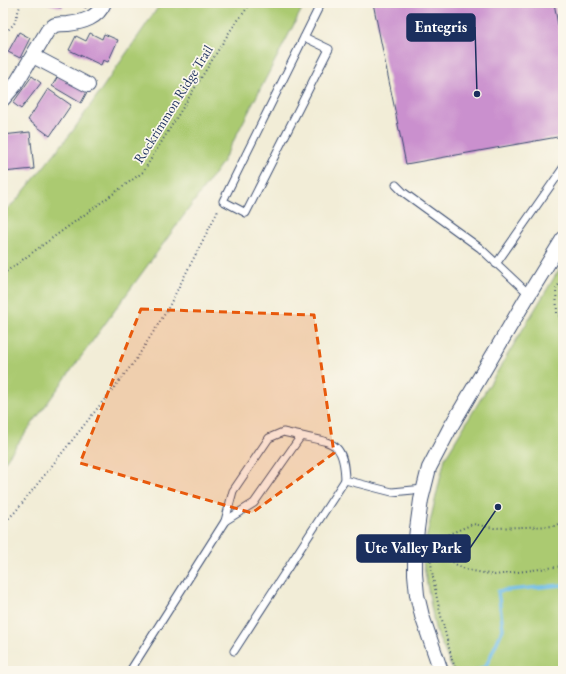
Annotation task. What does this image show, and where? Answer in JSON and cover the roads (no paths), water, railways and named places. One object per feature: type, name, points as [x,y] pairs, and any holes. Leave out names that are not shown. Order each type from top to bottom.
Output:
[{"type":"street","points":[[3,99],[15,85],[48,30],[55,25],[76,23],[86,20],[101,10],[104,3]]},
{"type":"street","points":[[33,56],[88,85]]},
{"type":"street","points":[[441,671],[429,639],[417,595],[415,548],[421,500],[429,468],[450,428],[563,239]]},
{"type":"lane","points":[[304,37],[329,49],[246,213],[223,201],[304,37],[321,3]]},
{"type":"lane","points":[[496,264],[563,168]]},
{"type":"lane","points":[[396,185],[403,192],[480,248],[529,294]]},
{"type":"lane","points":[[130,671],[225,521],[233,491],[269,438],[283,432],[330,442],[340,450],[345,466],[345,480],[234,651]]},
{"type":"lane","points":[[225,521],[254,503],[301,436]]},
{"type":"lane","points":[[345,480],[392,492],[424,489]]},
{"type":"waterway","points":[[477,671],[486,666],[503,629],[498,591],[563,585]]},
{"type":"place","name":"Entegris","points":[[477,94]]},
{"type":"place","name":"Ute Valley Park","points":[[498,507]]}]
